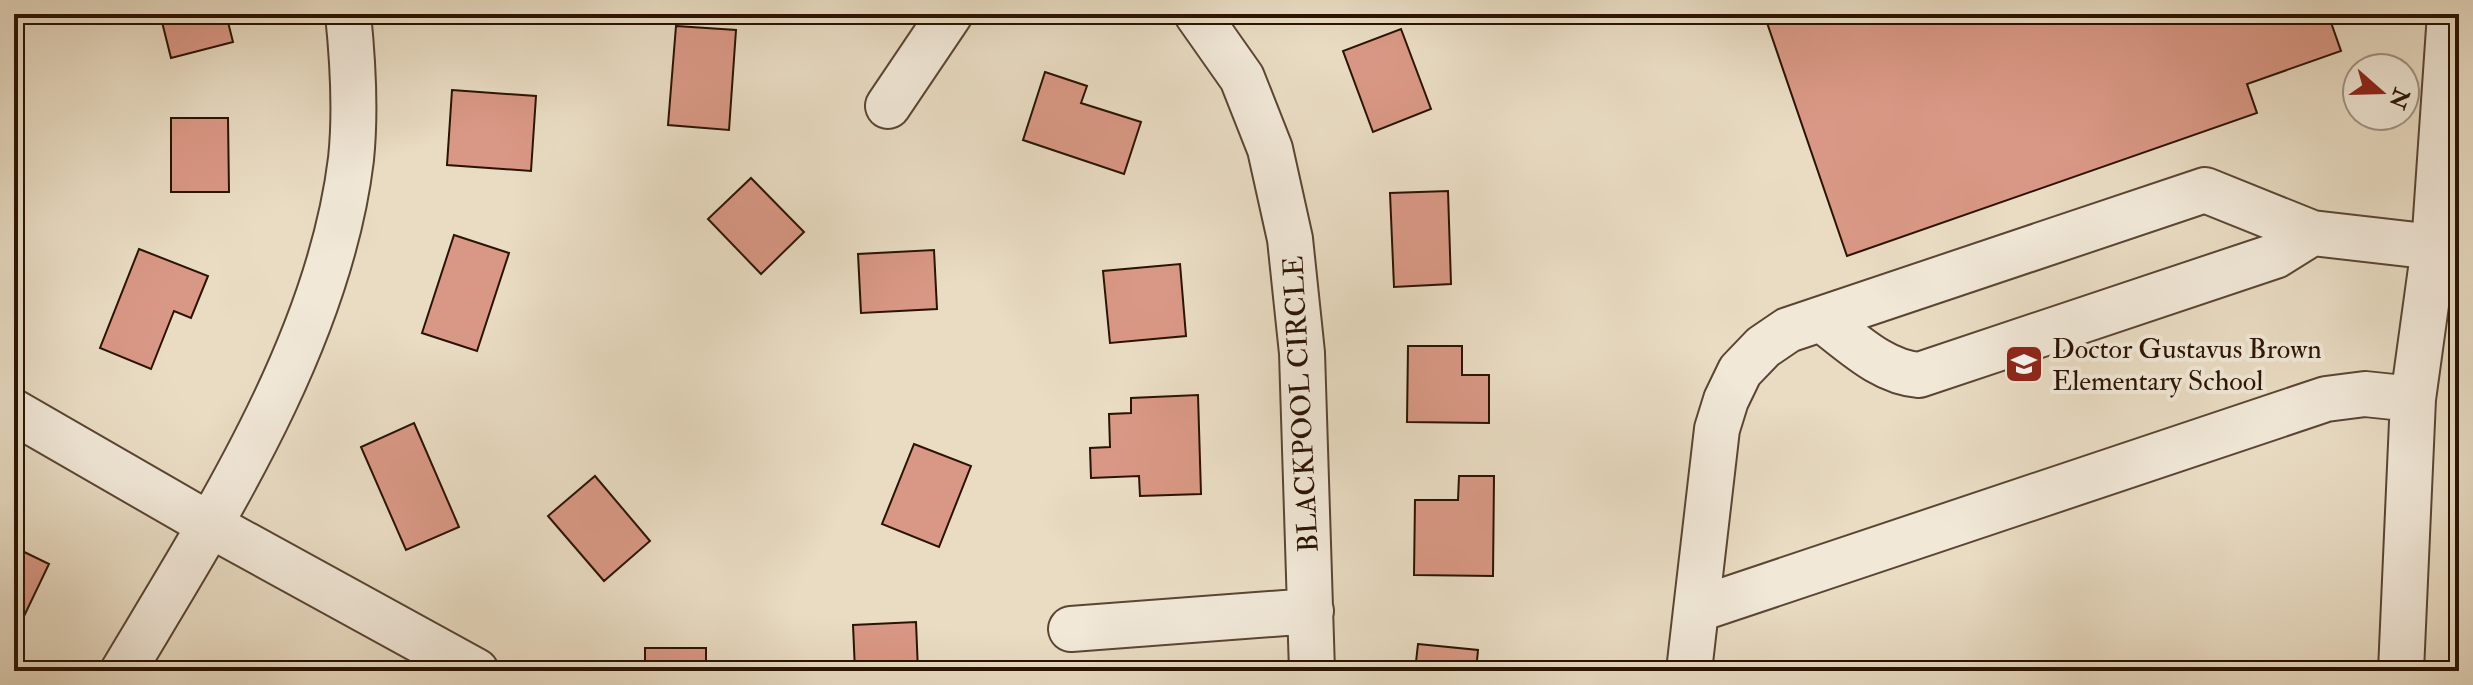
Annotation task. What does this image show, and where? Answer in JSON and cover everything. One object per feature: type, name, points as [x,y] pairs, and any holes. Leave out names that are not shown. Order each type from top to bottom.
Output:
[{"type":"street","points":[[123,671],[250,451],[313,311],[341,216],[350,160],[354,115],[348,14]]},
{"type":"street","points":[[888,106],[950,14]]},
{"type":"street","name":"BLACKPOOL CIRCLE","points":[[1197,14],[1242,78],[1270,149],[1290,239],[1302,353],[1312,671]]},
{"type":"street","points":[[2401,671],[2413,399],[2434,247],[2450,14]]},
{"type":"street","points":[[1689,671],[1717,429],[1740,371],[1763,347],[1788,330],[2205,190],[2312,233],[2434,247]]},
{"type":"street","points":[[1821,319],[1886,367],[1901,374],[1919,375],[2275,256],[2312,233]]},
{"type":"street","points":[[1696,610],[2326,399],[2365,394],[2413,399]]},
{"type":"street","points":[[14,412],[210,525],[476,671]]},
{"type":"street","points":[[1071,629],[1311,611]]},
{"type":"building","points":[[160,14],[226,14],[233,42],[171,58]]},
{"type":"building","points":[[1764,14],[2328,14],[2341,51],[2247,84],[2257,113],[1847,256]]},
{"type":"building","points":[[676,26],[736,30],[729,130],[668,125]]},
{"type":"building","points":[[1401,29],[1431,109],[1373,132],[1343,51]]},
{"type":"building","points":[[1045,72],[1087,86],[1081,103],[1141,122],[1124,174],[1023,140]]},
{"type":"building","points":[[452,90],[536,96],[531,171],[447,165]]},
{"type":"building","points":[[171,118],[228,118],[229,192],[171,192]]},
{"type":"building","points":[[751,178],[804,232],[761,274],[708,219]]},
{"type":"building","points":[[1448,191],[1451,284],[1394,287],[1390,193]]},
{"type":"building","points":[[454,235],[509,253],[477,351],[422,333]]},
{"type":"building","points":[[139,249],[208,276],[191,318],[174,311],[151,369],[100,348]]},
{"type":"building","points":[[934,250],[937,309],[861,313],[858,254]]},
{"type":"building","points":[[1180,264],[1186,336],[1110,343],[1103,271]]},
{"type":"building","points":[[1408,346],[1462,346],[1462,375],[1489,375],[1489,423],[1407,422]]},
{"type":"building","points":[[1198,395],[1201,494],[1140,496],[1139,476],[1091,478],[1090,448],[1110,447],[1109,414],[1131,413],[1131,398]]},
{"type":"building","points":[[414,423],[459,527],[406,550],[361,447]]},
{"type":"building","points":[[914,444],[971,466],[939,547],[882,524]]},
{"type":"building","points":[[595,476],[650,541],[604,581],[548,516]]},
{"type":"building","points":[[1459,476],[1494,476],[1493,576],[1414,575],[1415,500],[1458,500]]},
{"type":"building","points":[[14,547],[49,564],[14,637]]},
{"type":"building","points":[[916,622],[918,671],[855,671],[853,625]]},
{"type":"building","points":[[1418,644],[1478,650],[1476,671],[1415,671]]},
{"type":"building","points":[[645,648],[706,648],[706,671],[645,671]]},
{"type":"place","name":"Doctor Gustavus Brown Elementary School","points":[[2024,364]]}]
